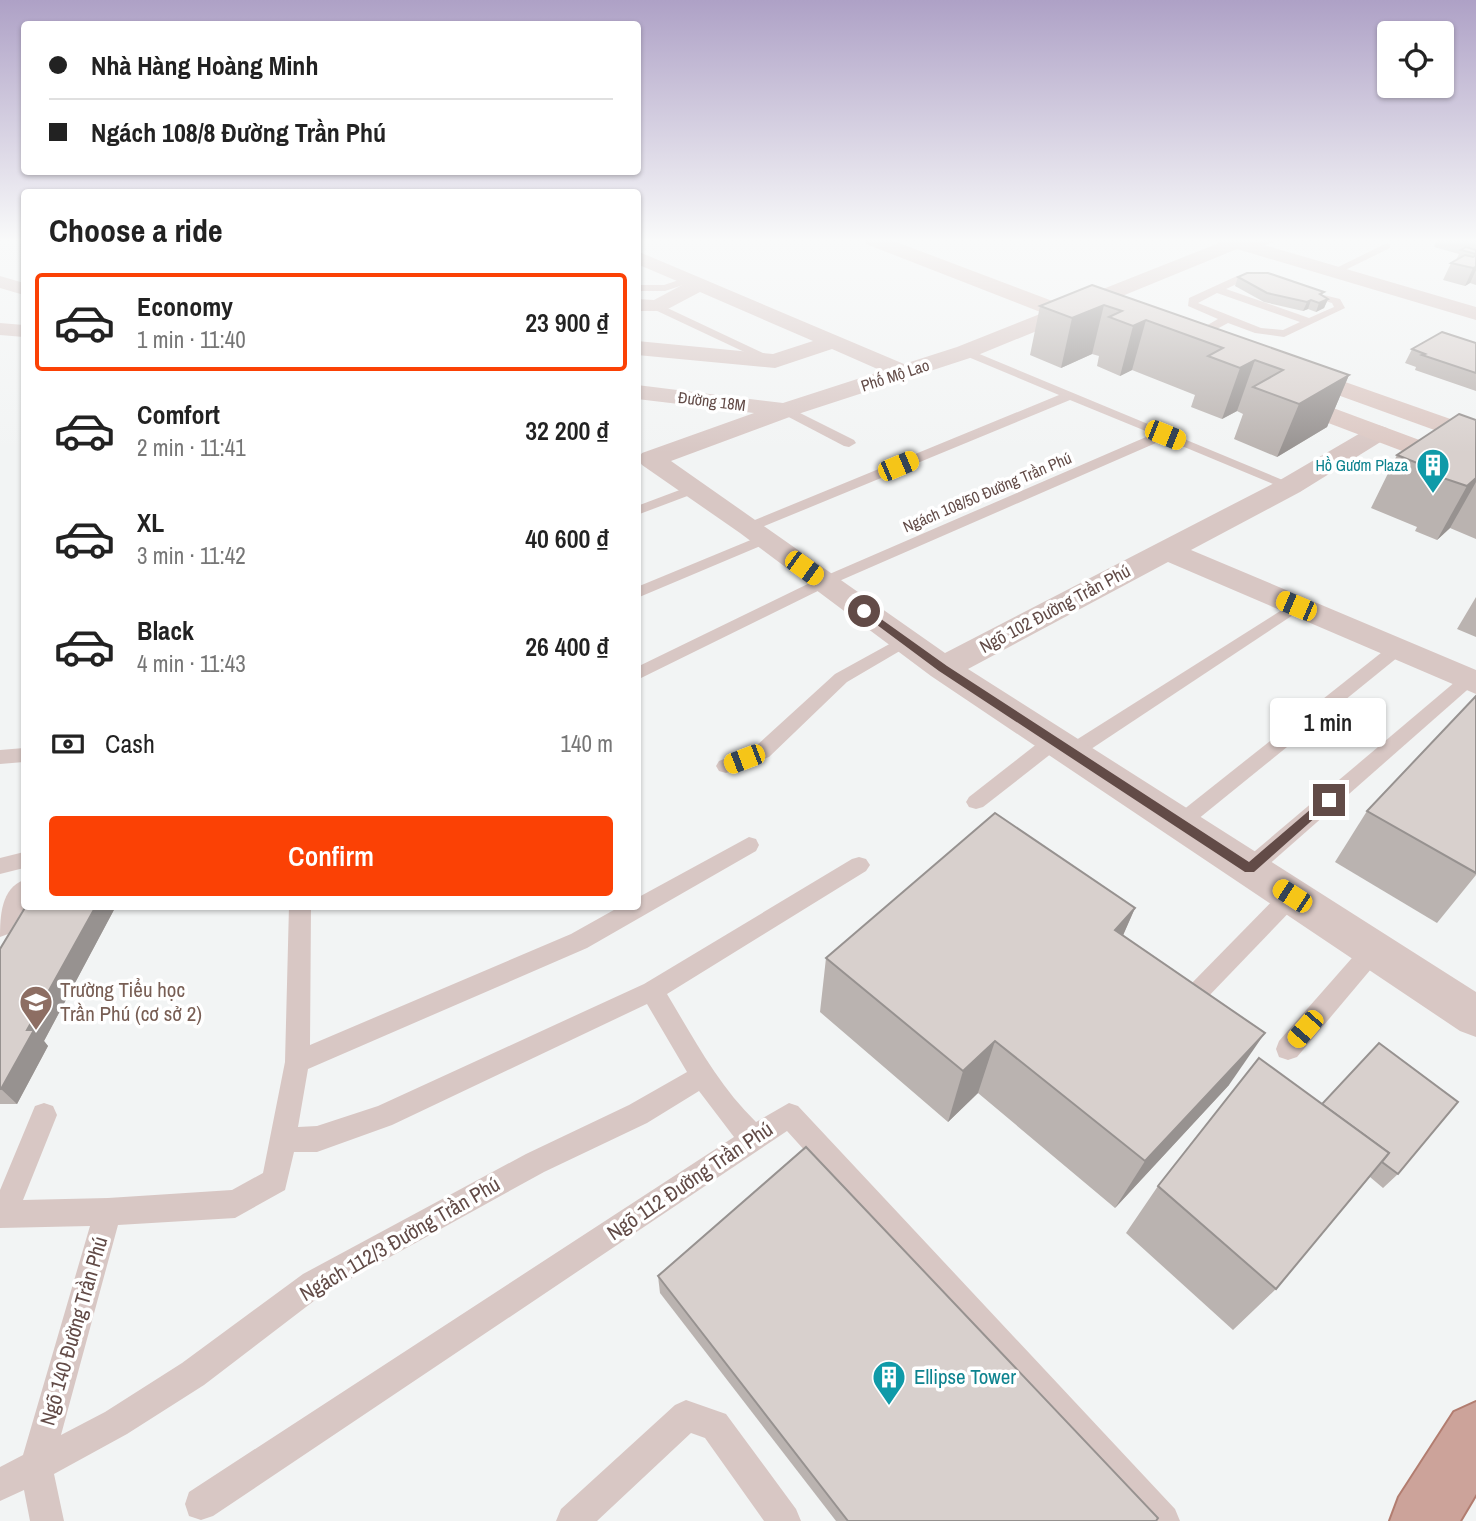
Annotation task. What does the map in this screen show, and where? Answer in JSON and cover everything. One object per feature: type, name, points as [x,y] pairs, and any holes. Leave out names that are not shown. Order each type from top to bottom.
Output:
[{"type":"highway","points":[[1423,1521],[1476,1434]]},
{"type":"main road","points":[[1062,312],[1112,332]]},
{"type":"main road","points":[[1172,327],[1222,345]]},
{"type":"main road","points":[[1272,363],[1476,437]]},
{"type":"main road","points":[[1264,390],[1476,471]]},
{"type":"street","points":[[758,311],[903,372]]},
{"type":"street","name":"Phố Mộ Lao","points":[[644,460],[786,410],[965,352],[1065,311]]},
{"type":"street","points":[[0,329],[21,331]]},
{"type":"street","points":[[641,348],[775,361],[831,342]]},
{"type":"street","name":"Đường 18M","points":[[641,392],[786,410]]},
{"type":"street","name":"Ngõ 102 Đường Trần Phú","points":[[943,668],[1290,486],[1378,433]]},
{"type":"street","points":[[644,460],[693,489],[757,533],[943,668],[1476,1017]]},
{"type":"street","points":[[1166,550],[1472,682]]},
{"type":"lane","points":[[659,311],[775,361]]},
{"type":"lane","points":[[1208,311],[1272,334],[1284,334],[1334,311]]},
{"type":"lane","points":[[1279,311],[1310,322]]},
{"type":"lane","points":[[1196,336],[1227,319]]},
{"type":"lane","points":[[965,352],[1290,486]]},
{"type":"lane","points":[[641,591],[757,533],[1070,395]]},
{"type":"lane","points":[[786,410],[849,443]]},
{"type":"lane","name":"Ngách 108/50 Đường Trần Phú","points":[[824,582],[1165,435]]},
{"type":"lane","points":[[641,509],[693,489]]},
{"type":"lane","points":[[641,672],[824,582]]},
{"type":"lane","points":[[975,802],[1296,606]]},
{"type":"lane","points":[[726,766],[762,752],[841,678],[904,641]]},
{"type":"lane","points":[[1180,823],[1397,649]]},
{"type":"lane","points":[[1250,868],[1472,682]]},
{"type":"lane","points":[[0,757],[21,755]]},
{"type":"lane","points":[[641,906],[749,845]]},
{"type":"lane","points":[[0,866],[21,861]]},
{"type":"lane","points":[[284,1140],[317,1139],[383,1116],[652,991],[859,865]]},
{"type":"lane","points":[[0,928],[21,894]]},
{"type":"lane","points":[[1196,994],[1292,896]]},
{"type":"lane","name":"Ngõ 140 Đường Trần Phú","points":[[47,1521],[36,1467],[108,1212],[235,1204],[275,1181],[297,1062],[300,910]]},
{"type":"lane","points":[[297,1062],[579,941],[634,910]]},
{"type":"lane","points":[[1288,1049],[1374,949]]},
{"type":"lane","points":[[652,991],[738,1124],[754,1139]]},
{"type":"lane","name":"Ngách 112/3 Đường Trần Phú","points":[[0,1485],[116,1423],[194,1374],[313,1284],[535,1163],[638,1114],[704,1074]]},
{"type":"lane","points":[[44,1115],[2,1214],[108,1212]]},
{"type":"lane","name":"Ngõ 112 Đường Trần Phú","points":[[201,1504],[789,1115],[1163,1521]]},
{"type":"lane","points":[[573,1521],[686,1416],[715,1424],[784,1521]]},
{"type":"building","points":[[1053,311],[1089,311],[1072,318]]},
{"type":"building","points":[[1122,311],[1166,311],[1349,375],[1299,404],[1253,387],[1283,370],[1255,360],[1240,368],[1208,356],[1223,348],[1146,320],[1133,326],[1109,317]]},
{"type":"building","points":[[1442,332],[1476,343],[1476,373],[1422,355],[1425,354],[1412,349]]},
{"type":"building","points":[[1459,414],[1476,420],[1476,478],[1467,486],[1443,478],[1445,474],[1397,455]]},
{"type":"building","points":[[1476,696],[1476,873],[1367,811]]},
{"type":"building","points":[[995,813],[1135,908],[1115,930],[1265,1033],[1145,1161],[995,1041],[963,1071],[826,958]]},
{"type":"building","points":[[24,910],[94,910],[27,1030],[34,1030],[1,1089],[0,1089],[0,949]]},
{"type":"building","points":[[1379,1043],[1458,1102],[1398,1174],[1382,1162],[1389,1153],[1322,1104]]},
{"type":"building","points":[[1259,1058],[1389,1153],[1276,1289],[1158,1186]]},
{"type":"building","name":"Ellipse Tower","points":[[806,1147],[1158,1518],[1156,1521],[848,1521],[658,1276]]},
{"type":"place","name":"Hồ Gươm Plaza","points":[[1433,495]]},
{"type":"place","name":"Trường Tiểu học Trần Phú (cơ sở 2)","points":[[36,1032]]},
{"type":"place","name":"Ellipse Tower","points":[[889,1407]]},
{"type":"route","points":[[864,611],[943,668],[1250,868],[1329,800]]}]
